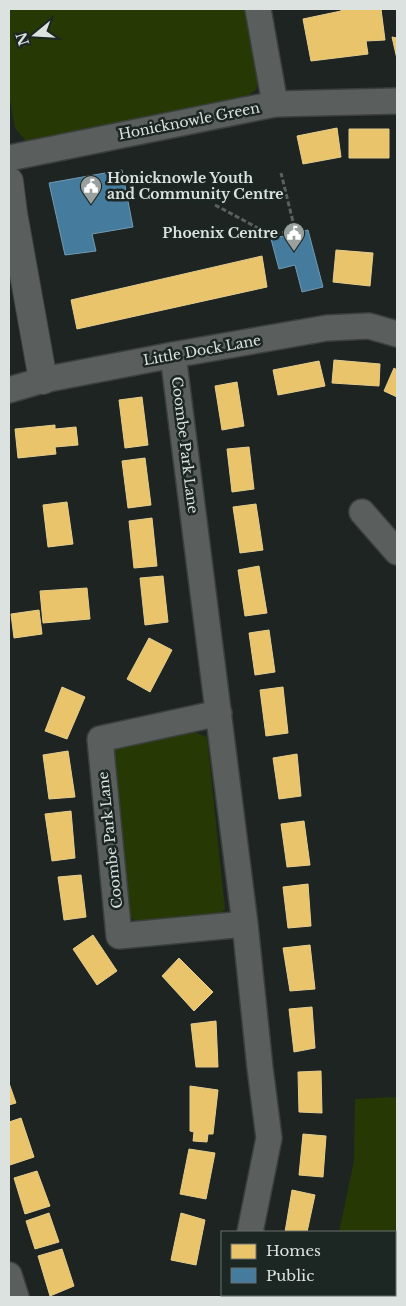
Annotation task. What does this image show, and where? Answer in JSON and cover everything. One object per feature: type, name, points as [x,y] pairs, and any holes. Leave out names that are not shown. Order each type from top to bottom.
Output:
[{"type":"street","name":"Honicknowle Green","points":[[9,158],[275,104],[258,9]]},
{"type":"street","points":[[275,104],[397,101]]},
{"type":"street","points":[[9,181],[11,213],[43,380]]},
{"type":"street","name":"Little Dock Lane","points":[[9,390],[43,380],[327,328],[369,326],[397,334]]},
{"type":"street","name":"Coombe Park Lane","points":[[173,355],[245,924],[269,1138],[250,1231]]},
{"type":"street","points":[[362,512],[397,552]]},
{"type":"street","name":"Coombe Park Lane","points":[[219,713],[100,739],[119,936],[245,924]]},
{"type":"street","points":[[9,1275],[16,1297]]},
{"type":"path","points":[[215,205],[271,235],[295,230],[282,173]]},
{"type":"green space","points":[[9,9],[248,9],[260,76],[256,90],[238,102],[41,142],[25,140],[15,128],[9,94]]},
{"type":"green space","points":[[194,732],[207,737],[225,909],[216,918],[138,922],[130,917],[126,896],[112,748],[157,733]]},
{"type":"green space","points":[[397,1097],[396,1236],[396,1231],[339,1231],[354,1161],[355,1099]]},
{"type":"building: Homes","points":[[341,9],[381,9],[385,40],[366,41],[368,54],[311,61],[303,19],[341,11]]},
{"type":"building: Homes","points":[[392,37],[397,38],[397,59]]},
{"type":"building: Homes","points":[[337,128],[341,157],[303,164],[297,136]]},
{"type":"building: Homes","points":[[349,129],[389,129],[389,158],[349,158]]},
{"type":"building: Homes","points":[[336,250],[373,253],[370,286],[333,282]]},
{"type":"building: Homes","points":[[262,256],[267,287],[77,329],[71,300]]},
{"type":"building: Homes","points":[[334,360],[380,364],[379,386],[332,383]]},
{"type":"building: Homes","points":[[319,361],[325,386],[278,395],[273,370]]},
{"type":"building: Homes","points":[[394,368],[397,370],[397,397],[384,391]]},
{"type":"building: Homes","points":[[237,382],[244,426],[222,430],[215,386]]},
{"type":"building: Homes","points":[[142,397],[148,445],[125,448],[119,400]]},
{"type":"building: Homes","points":[[55,425],[55,429],[76,427],[78,445],[55,447],[56,454],[18,458],[15,429]]},
{"type":"building: Homes","points":[[249,447],[254,489],[232,492],[227,449]]},
{"type":"building: Homes","points":[[145,458],[151,505],[128,508],[122,461]]},
{"type":"building: Homes","points":[[67,502],[73,544],[48,547],[43,505]]},
{"type":"building: Homes","points":[[256,504],[263,550],[240,553],[233,507]]},
{"type":"building: Homes","points":[[152,518],[157,566],[134,568],[129,521]]},
{"type":"building: Homes","points":[[259,566],[267,613],[245,616],[238,570]]},
{"type":"building: Homes","points":[[163,576],[168,622],[145,625],[140,578]]},
{"type":"building: Homes","points":[[87,588],[90,619],[43,623],[40,591]]},
{"type":"building: Homes","points":[[39,610],[42,634],[14,638],[11,614]]},
{"type":"building: Homes","points":[[269,630],[275,672],[255,675],[249,633]]},
{"type":"building: Homes","points":[[149,638],[172,650],[150,692],[127,679]]},
{"type":"building: Homes","points":[[62,687],[85,697],[67,739],[45,731]]},
{"type":"building: Homes","points":[[283,687],[288,733],[266,736],[260,690]]},
{"type":"building: Homes","points":[[68,751],[75,797],[49,799],[43,755]]},
{"type":"building: Homes","points":[[297,754],[301,796],[279,799],[273,758]]},
{"type":"building: Homes","points":[[71,811],[75,858],[52,861],[45,814]]},
{"type":"building: Homes","points":[[304,821],[310,865],[287,867],[281,824]]},
{"type":"building: Homes","points":[[81,875],[86,917],[64,920],[58,877]]},
{"type":"building: Homes","points":[[308,884],[311,926],[288,928],[283,887]]},
{"type":"building: Homes","points":[[93,935],[117,971],[97,985],[73,949]]},
{"type":"building: Homes","points":[[310,945],[315,989],[290,991],[283,948]]},
{"type":"building: Homes","points":[[179,958],[213,992],[194,1011],[162,976]]},
{"type":"building: Homes","points":[[312,1007],[315,1048],[294,1052],[289,1009]]},
{"type":"building: Homes","points":[[216,1021],[218,1067],[196,1067],[191,1024]]},
{"type":"building: Homes","points":[[321,1071],[322,1113],[299,1112],[298,1072]]},
{"type":"building: Homes","points":[[9,1083],[16,1103],[9,1105]]},
{"type":"building: Homes","points":[[190,1086],[218,1090],[213,1134],[208,1134],[207,1142],[193,1141],[194,1132],[190,1131]]},
{"type":"building: Homes","points":[[21,1118],[34,1157],[10,1165],[9,1122]]},
{"type":"building: Homes","points":[[303,1134],[326,1136],[323,1177],[299,1175]]},
{"type":"building: Homes","points":[[189,1149],[215,1153],[206,1199],[180,1194]]},
{"type":"building: Homes","points":[[37,1171],[50,1206],[25,1214],[14,1178]]},
{"type":"building: Homes","points":[[292,1190],[315,1195],[307,1231],[285,1231]]},
{"type":"building: Homes","points":[[49,1213],[59,1242],[35,1249],[26,1221]]},
{"type":"building: Homes","points":[[181,1213],[205,1220],[196,1265],[171,1260]]},
{"type":"building: Homes","points":[[62,1249],[74,1286],[50,1296],[38,1256]]},
{"type":"building: Homes","points":[[396,1271],[397,1271],[396,1293]]},
{"type":"building: Homes","points":[[334,1296],[358,1296],[349,1297]]},
{"type":"building: Public","name":"Honicknowle Youth and Community Centre","points":[[122,170],[133,227],[92,234],[96,251],[65,255],[49,183]]},
{"type":"building: Public","name":"Phoenix Centre","points":[[308,230],[323,287],[302,292],[295,265],[279,269],[271,239]]},
{"type":"place","name":"Honicknowle Youth and Community Centre","points":[[91,205]]},
{"type":"place","name":"Phoenix Centre","points":[[294,252]]}]
